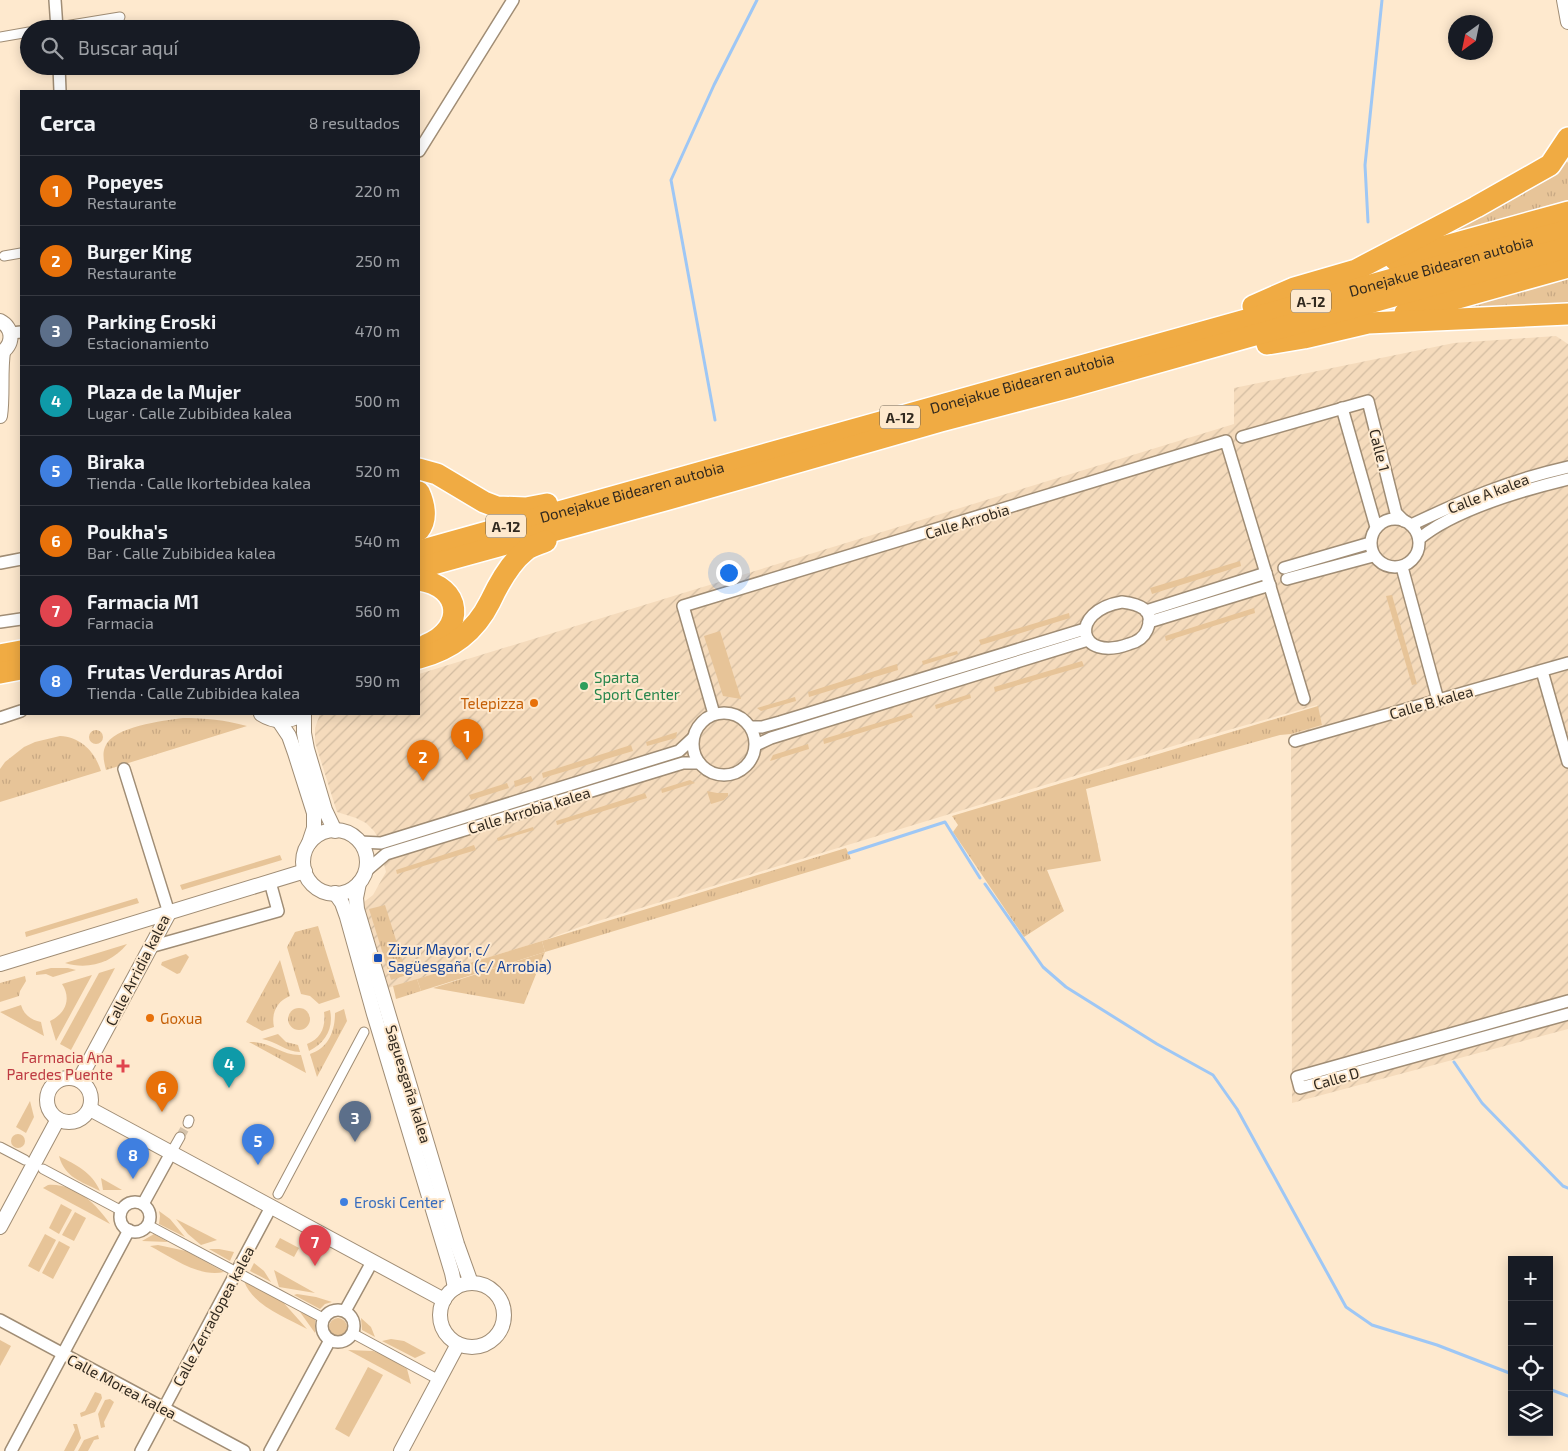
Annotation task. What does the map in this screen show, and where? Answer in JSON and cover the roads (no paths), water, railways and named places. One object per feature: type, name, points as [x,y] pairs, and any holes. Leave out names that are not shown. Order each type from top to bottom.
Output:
[{"type":"highway","points":[[1356,270],[1476,207],[1550,165],[1568,138]]},
{"type":"highway","points":[[1054,373],[1072,361],[1231,316],[1294,288],[1568,212]]},
{"type":"highway","name":"Donejakue Bidearen autobia","points":[[420,551],[1568,230]]},
{"type":"highway","name":"Donejakue Bidearen autobia","points":[[420,568],[670,499],[941,420],[1173,358],[1568,247]]},
{"type":"highway","points":[[1173,358],[1304,338],[1368,323],[1568,267]]},
{"type":"highway","points":[[1368,323],[1568,314]]},
{"type":"highway","points":[[420,469],[437,474],[468,493],[497,506],[526,508],[603,491],[646,487]]},
{"type":"highway","points":[[420,495],[425,509],[420,528]]},
{"type":"highway","points":[[420,658],[447,648],[460,640],[470,630],[482,616],[498,583],[525,550],[651,509],[670,499]]},
{"type":"highway","points":[[420,580],[430,581],[443,589],[451,600],[454,610],[451,626],[438,640],[420,648]]},
{"type":"highway","points":[[0,656],[20,651]]},
{"type":"highway","points":[[0,673],[20,669]]},
{"type":"street","points":[[56,0],[60,20]]},
{"type":"street","points":[[420,150],[513,0]]},
{"type":"street","points":[[1564,0],[1568,22]]},
{"type":"street","points":[[102,20],[120,17]]},
{"type":"street","points":[[0,37],[20,34]]},
{"type":"street","points":[[59,75],[60,90]]},
{"type":"street","points":[[4,256],[20,253]]},
{"type":"street","points":[[0,321],[16,332],[8,347],[1,353],[2,388],[0,416]]},
{"type":"street","name":"Calle 1","points":[[1242,437],[1368,400],[1396,513],[1407,523]]},
{"type":"street","name":"Calle 1","points":[[1342,408],[1376,527]]},
{"type":"street","name":"Calle Arrobia","points":[[714,714],[683,606],[1226,442],[1304,699]]},
{"type":"street","name":"Calle A kalea","points":[[1407,523],[1478,494],[1532,476],[1568,468]]},
{"type":"street","name":"Calle A kalea","points":[[1419,539],[1432,528],[1486,504],[1535,487],[1568,479]]},
{"type":"street","points":[[1390,519],[1407,523],[1416,531],[1419,539],[1417,553],[1408,564],[1402,567],[1394,568],[1378,562],[1373,556],[1370,543],[1376,527],[1390,519]]},
{"type":"street","points":[[1370,543],[1286,574],[1373,556]]},
{"type":"street","points":[[0,563],[20,559]]},
{"type":"street","points":[[1402,567],[1438,700]]},
{"type":"street","points":[[1148,617],[1266,573]]},
{"type":"street","points":[[1148,617],[1270,585]]},
{"type":"street","points":[[1122,602],[1136,604],[1148,617],[1148,629],[1140,639],[1122,647],[1098,648],[1087,635],[1088,620],[1102,607],[1112,604],[1122,602]]},
{"type":"street","points":[[0,622],[20,618]]},
{"type":"street","points":[[751,726],[762,727],[1087,635]]},
{"type":"street","points":[[756,745],[771,738],[1087,635]]},
{"type":"street","name":"Calle B kalea","points":[[1295,741],[1568,663]]},
{"type":"street","points":[[1542,671],[1568,762]]},
{"type":"street","points":[[0,710],[20,705]]},
{"type":"street","points":[[0,718],[20,711]]},
{"type":"street","points":[[714,714],[734,714],[744,719],[751,726],[755,735],[754,755],[749,764],[741,771],[732,775],[722,776],[713,774],[699,762],[695,755],[693,738],[701,724],[714,714]]},
{"type":"street","points":[[263,715],[279,720],[296,718],[302,715]]},
{"type":"street","points":[[304,715],[304,733],[307,749],[325,810],[334,831]]},
{"type":"street","points":[[279,720],[289,736],[314,813],[314,828],[305,853],[305,872],[308,879],[316,887],[326,892],[334,893],[350,890],[362,877],[366,853],[360,842],[346,832],[323,832],[309,843]]},
{"type":"street","name":"Calle Arrobia kalea","points":[[360,842],[381,843],[670,754],[679,751],[693,738]]},
{"type":"street","name":"Calle Arrobia kalea","points":[[362,877],[386,854],[683,764],[699,762]]},
{"type":"street","name":"Calle Arridia kalea","points":[[79,1080],[169,912],[124,769]]},
{"type":"street","points":[[0,964],[305,872]]},
{"type":"street","name":"Saguesgaña kalea","points":[[362,877],[356,898],[357,909],[457,1244],[471,1283]]},
{"type":"street","points":[[150,947],[278,911],[270,882]]},
{"type":"street","name":"Saguesgaña kalea","points":[[334,893],[342,904],[347,917],[455,1288]]},
{"type":"street","name":"Calle D","points":[[1568,1001],[1297,1077],[1300,1088],[1568,1014]]},
{"type":"street","points":[[278,1194],[364,1032]]},
{"type":"street","points":[[63,1079],[79,1080],[85,1084],[90,1093],[92,1099],[90,1109],[84,1117],[76,1121],[67,1122],[58,1119],[52,1114],[48,1106],[47,1097],[50,1089],[55,1083],[63,1079]]},
{"type":"street","points":[[90,1109],[444,1300]]},
{"type":"street","points":[[0,1227],[58,1119]]},
{"type":"street","points":[[143,1204],[180,1137]]},
{"type":"street","points":[[0,1147],[25,1160]]},
{"type":"street","points":[[43,1169],[122,1211]]},
{"type":"street","points":[[134,1202],[143,1204],[150,1216],[148,1225],[137,1231],[128,1230],[121,1220],[122,1211],[128,1204],[134,1202]]},
{"type":"street","name":"Calle Zerradopea kalea","points":[[141,1451],[271,1207]]},
{"type":"street","points":[[148,1225],[324,1318]]},
{"type":"street","points":[[11,1451],[128,1230]]},
{"type":"street","points":[[345,1311],[372,1262]]},
{"type":"street","points":[[471,1283],[485,1286],[498,1298],[503,1307],[503,1320],[500,1331],[487,1343],[472,1347],[458,1344],[450,1338],[441,1324],[440,1312],[444,1300],[455,1288],[471,1283]]},
{"type":"street","points":[[330,1311],[345,1311],[352,1318],[354,1328],[352,1333],[340,1342],[330,1340],[323,1332],[324,1318],[330,1311]]},
{"type":"street","name":"Calle Morea kalea","points":[[0,1320],[244,1451]]},
{"type":"street","points":[[352,1333],[439,1380]]},
{"type":"street","points":[[270,1451],[330,1340]]},
{"type":"street","points":[[401,1451],[458,1344]]},
{"type":"waterway","points":[[715,420],[671,180],[714,85],[757,0]]},
{"type":"waterway","points":[[1368,222],[1365,165],[1382,0]]},
{"type":"waterway","points":[[849,853],[945,822],[980,878]]},
{"type":"waterway","points":[[985,884],[1043,967],[1066,987],[1157,1044],[1213,1075],[1237,1109],[1346,1307],[1372,1325],[1437,1345],[1508,1372]]},
{"type":"waterway","points":[[1454,1062],[1482,1103],[1563,1186],[1568,1188]]},
{"type":"waterway","points":[[1553,1390],[1568,1396]]},
{"type":"tunnel","points":[[180,1137],[188,1123]]},
{"type":"place","name":"Sparta Sport Center","points":[[584,686]]},
{"type":"place","name":"Telepizza","points":[[534,703]]},
{"type":"place","name":"Popeyes","points":[[467,760]]},
{"type":"place","name":"Burger King","points":[[423,781]]},
{"type":"place","name":"Zizur Mayor, c/ Sagüesgaña (c/ Arrobia)","points":[[378,958]]},
{"type":"place","name":"Goxua","points":[[150,1018]]},
{"type":"place","name":"Farmacia Ana Paredes Puente","points":[[123,1066]]},
{"type":"place","name":"Plaza de la Mujer","points":[[229,1088]]},
{"type":"place","name":"Poukha's","points":[[162,1112]]},
{"type":"place","name":"Parking Eroski","points":[[355,1142]]},
{"type":"place","name":"Biraka","points":[[258,1165]]},
{"type":"place","name":"Frutas Verduras Ardoi","points":[[133,1179]]},
{"type":"place","name":"Eroski Center","points":[[344,1202]]},
{"type":"place","name":"Farmacia M1","points":[[315,1266]]}]
